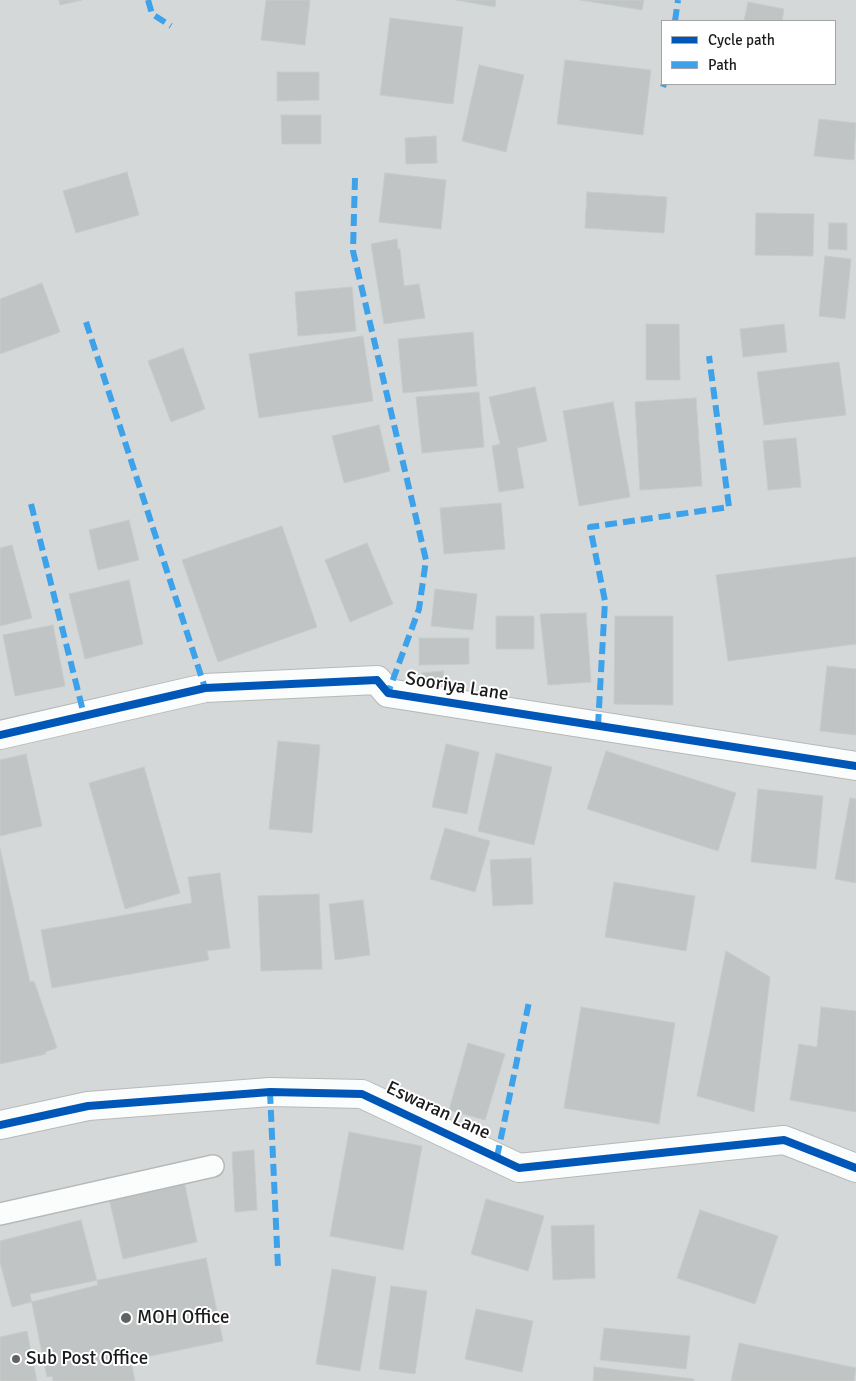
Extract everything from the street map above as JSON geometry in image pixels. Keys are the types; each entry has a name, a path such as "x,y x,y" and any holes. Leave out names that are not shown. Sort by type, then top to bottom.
{"street":[{"name":"Sooriya Lane","path":"0,735 205,688 377,680 388,693 856,766"},
{"name":"Eswaran Lane","path":"0,1125 88,1106 270,1092 362,1094 519,1168 784,1140 856,1168"}],"lane":[{"path":"0,1214 213,1166"}],"shaded area":[{"path":"0,0 856,0 856,1381 0,1381"}],"building":[{"path":"59,0 82,0 60,5"},
{"path":"266,0 310,0 305,45 261,40"},
{"path":"456,0 496,0 495,7"},
{"path":"580,0 644,0 642,10"},
{"path":"748,2 784,9 782,20 744,20"},
{"path":"390,18 463,27 453,104 380,95"},
{"path":"565,60 651,70 643,135 557,124"},
{"path":"479,65 524,75 506,152 462,141"},
{"path":"277,72 319,72 319,100 277,101"},
{"path":"281,115 321,115 321,144 282,144"},
{"path":"819,119 856,123 854,160 814,156"},
{"path":"436,136 437,163 406,164 405,138"},
{"path":"127,172 139,215 76,233 63,191"},
{"path":"385,173 446,180 441,229 379,222"},
{"path":"587,192 667,197 664,233 585,228"},
{"path":"756,213 814,214 813,256 755,255"},
{"path":"829,223 847,223 847,250 828,249"},
{"path":"397,239 404,286 419,284 425,318 384,324 371,244"},
{"path":"825,256 851,259 845,319 819,316"},
{"path":"42,283 60,332 0,354 0,299"},
{"path":"352,287 356,331 298,336 295,292"},
{"path":"646,324 679,324 680,380 646,380"},
{"path":"784,324 787,352 743,357 740,329"},
{"path":"473,332 477,386 403,393 398,339"},
{"path":"363,336 373,401 259,418 249,354"},
{"path":"183,348 205,409 171,422 148,361"},
{"path":"839,362 846,415 764,425 757,372"},
{"path":"535,387 547,441 517,448 524,488 499,492 492,446 500,444 489,397"},
{"path":"479,392 484,447 422,453 416,397"},
{"path":"696,398 702,486 640,490 635,402"},
{"path":"613,402 630,497 579,506 563,411"},
{"path":"379,425 390,471 344,483 332,436"},
{"path":"796,438 801,487 768,490 763,441"},
{"path":"501,503 505,549 444,554 440,508"},
{"path":"129,520 139,560 98,570 89,530"},
{"path":"282,526 317,627 218,662 182,560"},
{"path":"367,543 393,604 350,622 325,560"},
{"path":"12,545 32,618 0,626 0,548"},
{"path":"856,557 856,644 728,661 716,575"},
{"path":"129,580 143,644 85,659 69,594"},
{"path":"435,589 477,594 473,630 431,626"},
{"path":"586,613 591,682 548,685 540,614"},
{"path":"496,616 534,616 534,649 496,649"},
{"path":"615,616 673,616 673,705 614,704"},
{"path":"53,625 65,686 15,696 3,635"},
{"path":"419,638 469,638 469,664 419,665"},
{"path":"827,666 856,669 856,735 820,731"},
{"path":"443,671 444,683 424,685 422,673"},
{"path":"278,741 320,745 312,833 269,829"},
{"path":"446,744 479,752 467,814 432,807"},
{"path":"606,751 736,793 718,851 587,809"},
{"path":"496,753 552,767 534,845 478,831"},
{"path":"26,754 42,826 0,836 0,760"},
{"path":"144,767 180,893 125,909 89,783"},
{"path":"758,789 823,796 816,869 751,862"},
{"path":"850,798 856,799 856,883 835,879"},
{"path":"445,828 490,841 475,892 430,879"},
{"path":"0,848 30,982 34,981 57,1048 45,1052 46,1054 0,1064"},
{"path":"531,858 533,904 493,906 490,860"},
{"path":"220,873 230,948 207,951 209,960 52,988 41,930 192,903 188,877"},
{"path":"614,882 695,896 686,951 605,937"},
{"path":"319,894 322,969 261,971 258,896"},
{"path":"363,900 370,955 335,960 329,904"},
{"path":"726,951 770,977 754,1112 697,1096"},
{"path":"581,1007 675,1023 659,1124 564,1108"},
{"path":"821,1007 856,1011 856,1112 790,1100 799,1044 817,1047"},
{"path":"468,1043 505,1054 485,1120 449,1110"},
{"path":"349,1132 422,1146 403,1250 330,1236"},
{"path":"254,1150 257,1210 235,1212 232,1152"},
{"path":"184,1181 197,1242 123,1259 109,1198"},
{"path":"486,1199 544,1216 528,1271 471,1254"},
{"path":"700,1210 778,1236 755,1304 677,1278"},
{"path":"81,1220 98,1285 12,1307 0,1262 0,1241"},
{"path":"594,1225 595,1278 553,1280 551,1226"},
{"name":"MOH Office","path":"206,1258 223,1341 131,1360 135,1381 53,1381 52,1376 47,1377 30,1294"},
{"path":"332,1269 376,1277 360,1371 316,1364"},
{"path":"391,1286 427,1291 415,1374 379,1369"},
{"path":"476,1309 533,1321 522,1372 465,1359"},
{"path":"604,1328 690,1336 686,1369 600,1360"},
{"name":"Sub Post Office","path":"27,1331 37,1381 0,1381 0,1337"},
{"path":"739,1343 856,1368 854,1381 731,1381"},
{"path":"594,1367 694,1379 694,1381 593,1381"}],"marked path":[{"path":"148,0 152,14 171,26"},
{"path":"675,20 678,0"},
{"path":"355,178 353,251 426,560 419,609 388,693"},
{"path":"86,322 205,688"},
{"path":"598,726 605,601 590,527 729,507 709,356"},
{"path":"31,504 84,715"},
{"path":"497,1157 529,1002"},
{"path":"270,1092 278,1268"}],"cycle path":[{"path":"0,735 205,688 377,680 388,693 856,766"},
{"path":"0,1125 88,1106 270,1092 362,1094 519,1168 784,1140 856,1168"}],"place":[{"name":"MOH Office","path":"126,1318"},
{"name":"Sub Post Office","path":"16,1359"}]}
